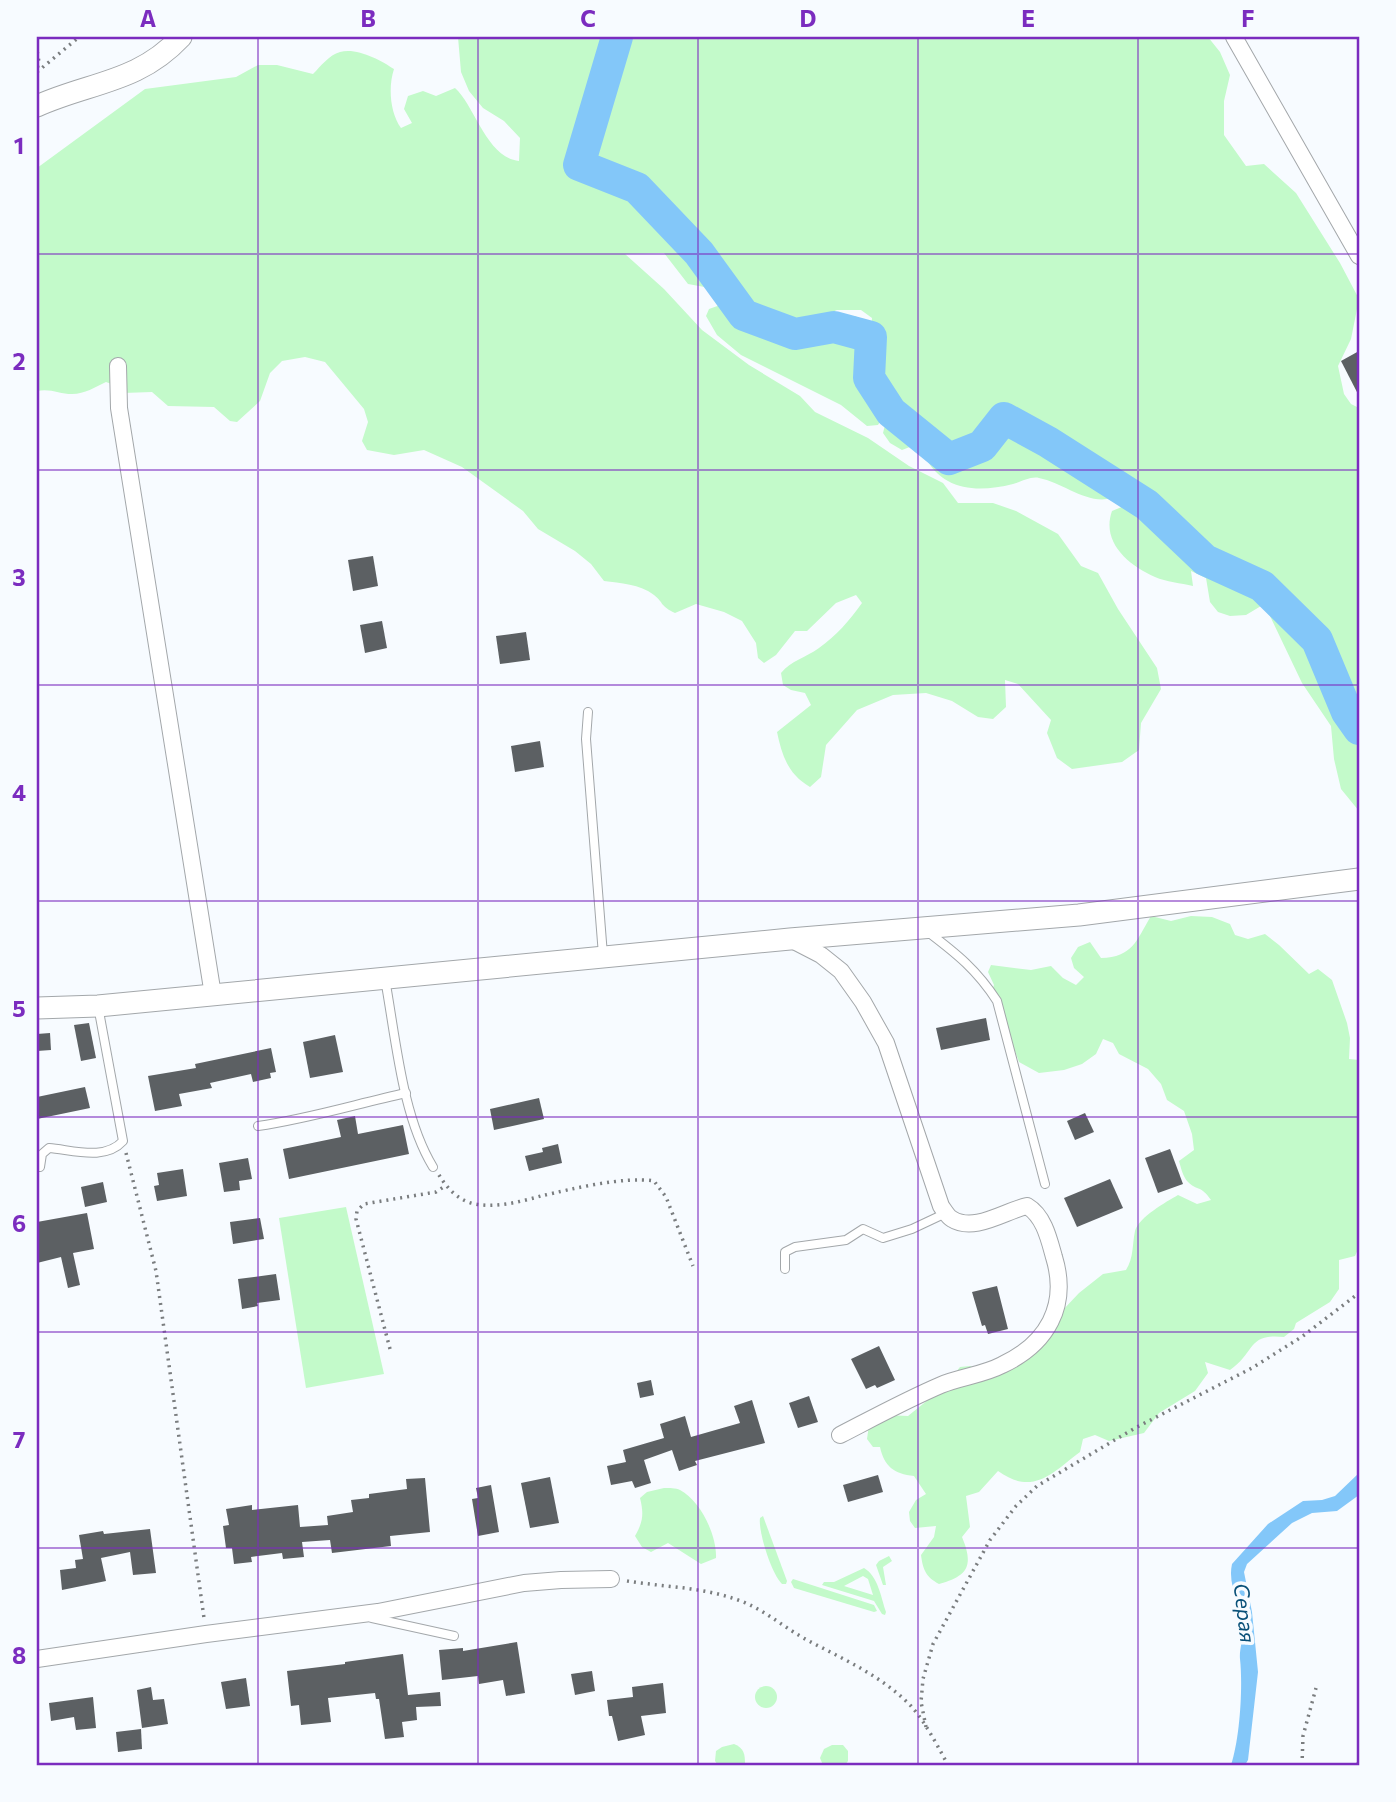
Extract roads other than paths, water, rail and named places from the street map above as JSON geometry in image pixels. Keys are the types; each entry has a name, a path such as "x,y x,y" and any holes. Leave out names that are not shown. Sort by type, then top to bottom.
{"street":[{"path":"37,106 65,93 132,74 167,52 181,37"},
{"path":"1234,37 1359,256"},
{"path":"118,366 118,408 213,995"},
{"path":"37,1008 98,1006 790,939 1079,915 1359,879"},
{"path":"790,939 821,955 841,971 863,1002 886,1043 941,1206 946,1213 951,1219 965,1223 982,1222 1027,1206 1034,1210 1046,1231 1059,1271 1058,1307 1046,1329 1023,1351 1001,1366 942,1384 840,1435"},
{"path":"37,1659 355,1614 524,1583 611,1579"}],"lane":[{"path":"588,712 586,740 603,958"},
{"path":"924,929 967,962 982,978 996,1001 1045,1184"},
{"path":"385,979 406,1093 424,1152 433,1167"},
{"path":"40,1167 41,1151 49,1148 100,1154 116,1149 123,1141 98,1006"},
{"path":"258,1126 301,1120 339,1108 406,1093"},
{"path":"785,1269 785,1252 795,1247 846,1240 863,1229 883,1238 912,1229 946,1213"},
{"path":"355,1614 454,1636"}],"water":[{"name":"Серая","path":"1359,1473 1359,1495 1337,1511 1312,1513 1292,1523 1247,1564 1244,1572 1252,1612 1258,1672 1248,1760 1245,1765 1231,1765 1240,1712 1240,1655 1243,1631 1231,1580 1232,1564 1268,1524 1303,1501 1335,1496"}],"waterway":[{"path":"617,37 579,165 637,188 699,253 744,315 795,334 834,327 871,337 869,378 891,412 949,459 982,446 1004,418 1048,442 1147,505 1205,560 1262,586 1317,640 1347,712 1359,729"}]}
